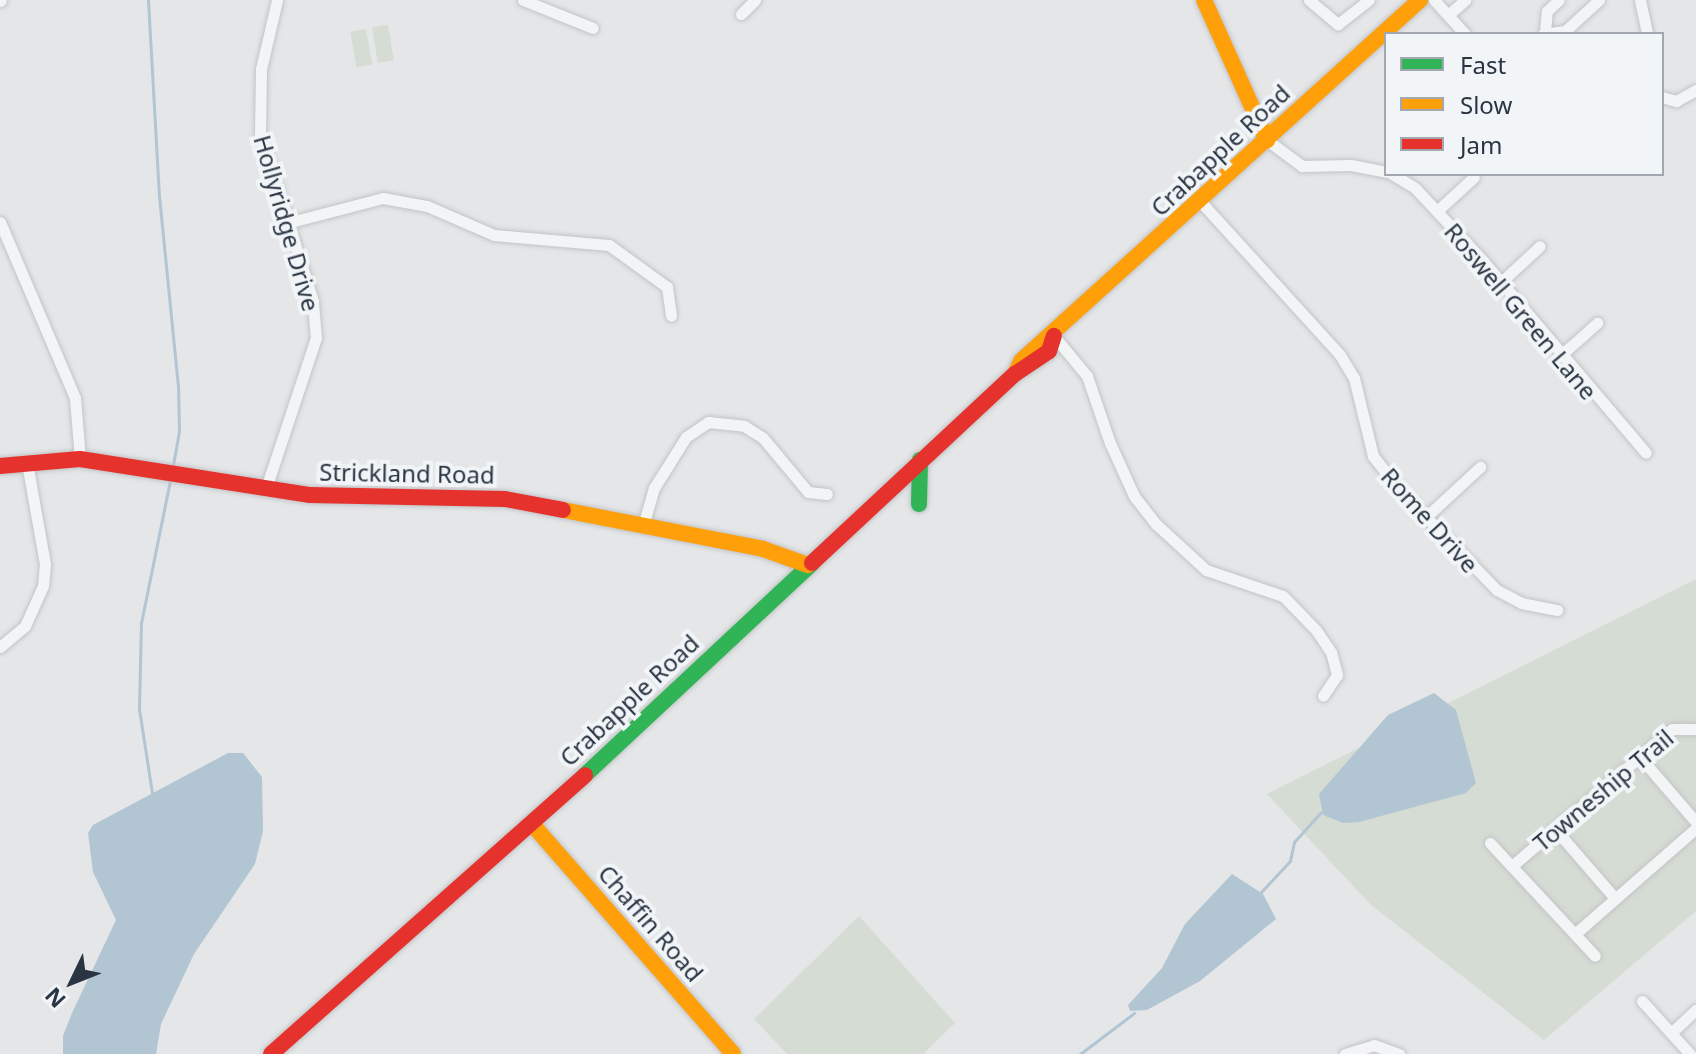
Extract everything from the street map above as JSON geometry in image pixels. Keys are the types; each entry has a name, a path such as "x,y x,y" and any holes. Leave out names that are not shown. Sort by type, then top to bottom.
{"street":[{"name":"Hollyridge Drive","path":"266,488 316,338 313,301 264,155 258,111 261,69 277,0"},
{"path":"523,0 593,28"},
{"path":"741,14 755,0"},
{"path":"1204,0 1267,140 1302,166 1351,165 1384,172"},
{"path":"1309,0 1338,24 1369,0"},
{"name":"Crabapple Road","path":"1385,32 1420,0"},
{"path":"1434,0 1463,32"},
{"path":"1448,15 1465,0"},
{"path":"1544,32 1547,11 1559,0"},
{"path":"1554,32 1565,31 1599,0"},
{"path":"1640,0 1647,32"},
{"name":"Crabapple Road","path":"271,1054 552,806 1015,374 1049,351 1054,336 1384,33"},
{"path":"1664,98 1676,101 1696,90"},
{"name":"Roswell Green Lane","path":"1395,176 1415,188 1437,211 1646,453"},
{"path":"1437,211 1474,177"},
{"path":"287,223 383,198 427,206 494,235 609,245 667,287 671,316"},
{"name":"Rome Drive","path":"1200,201 1340,355 1354,378 1373,456 1426,517 1497,590 1521,603 1557,610"},
{"path":"0,222 75,398 80,459"},
{"path":"1500,283 1540,246"},
{"path":"1560,356 1597,323"},
{"path":"1054,336 1087,376 1122,470 1156,524 1206,570 1283,596 1316,630 1331,652 1337,675 1323,696"},
{"path":"643,526 654,488 686,437 708,422 744,426 763,438 808,492 827,494"},
{"name":"Strickland Road","path":"0,466 80,459 341,498 505,499 763,549 808,565"},
{"path":"919,504 920,460"},
{"path":"0,647 25,626 43,586 45,564 27,463"},
{"path":"1426,517 1480,467"},
{"path":"763,549 778,563 777,594"},
{"name":"Towneship Trail","path":"1513,865 1672,729 1696,729"},
{"path":"1576,933 1696,825 1640,757"},
{"path":"550,845 552,806"},
{"name":"Chaffin Road","path":"532,824 733,1054"},
{"path":"1555,829 1614,897"},
{"path":"1490,843 1595,956"},
{"path":"1642,1001 1690,1054"},
{"path":"1671,1033 1696,1010"},
{"path":"1345,1054 1374,1045 1399,1054"}],"shaded area":[{"path":"388,25 394,61 378,63 372,28"},
{"path":"366,29 372,64 356,67 350,32"},
{"path":"1696,579 1696,911 1544,1040 1371,905 1267,794"},
{"path":"859,916 955,1023 923,1054 787,1054 754,1019"}],"water":[{"path":"1434,693 1456,710 1476,783 1466,793 1359,822 1343,823 1323,815 1319,794 1388,715"},
{"path":"228,753 243,753 262,777 263,831 255,864 194,954 161,1024 156,1054 63,1054 63,1036 72,1013 116,920 93,872 88,833 93,825"},
{"path":"1232,874 1263,894 1276,919 1200,981 1147,1010 1130,1011 1128,1005 1162,968 1185,924"}],"waterway":[{"path":"148,0 159,196 178,386 179,431 172,469"},
{"path":"152,793 139,709 141,623 170,481"},
{"path":"1261,892 1290,861 1294,842 1321,812"},
{"path":"1080,1054 1134,1013"}],"traffic: fast":[{"path":"919,504 920,460"},
{"path":"585,775 812,563"}],"traffic: slow":[{"path":"1204,0 1267,140"},
{"path":"1385,32 1420,0"},
{"path":"1015,374 1021,361 1384,33"},
{"path":"563,510 763,549 808,565"},
{"path":"532,824 733,1054"}],"traffic: jam":[{"path":"812,563 1015,374 1049,351 1054,336"},
{"path":"0,466 80,459 310,495 505,499 563,510"},
{"path":"271,1054 585,775"}]}
